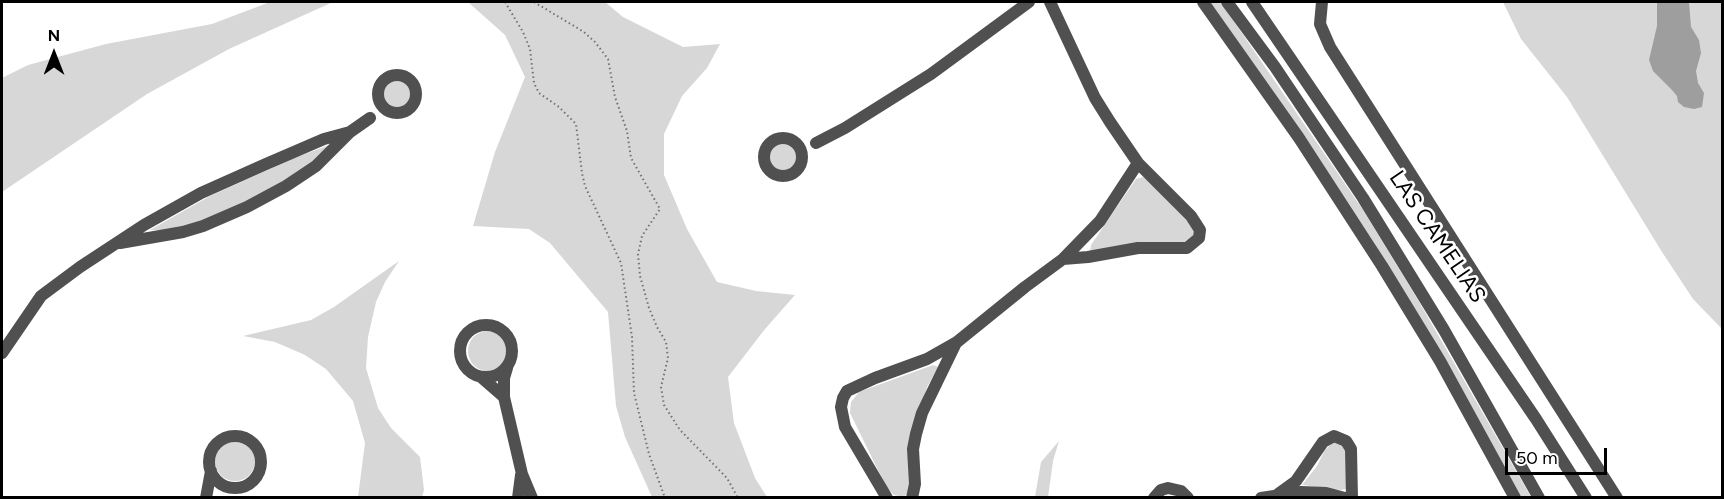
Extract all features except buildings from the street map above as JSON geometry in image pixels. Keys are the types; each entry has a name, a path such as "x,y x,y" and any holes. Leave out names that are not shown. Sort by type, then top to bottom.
{"street":[{"path":"816,143 795,171 783,176 771,172 764,161 765,148 769,143 782,137 808,144 816,143 845,128 931,74 1029,2"},
{"path":"1050,2 1095,98 1138,163 1191,216 1200,230 1199,238 1187,248 1138,248 1063,259"},
{"path":"1203,2 1299,138 1382,266 1440,361 1515,498"},
{"path":"1227,2 1275,67 1364,198 1444,330 1539,498"},
{"name":"LAS CAMELIAS","path":"1252,2 1536,419 1586,498"},
{"path":"1322,2 1320,24 1330,47 1617,498"},
{"path":"116,244 183,232 202,226 247,207 286,186 316,166 350,132 370,118 378,114 405,111 414,103 416,90 409,79 397,74 390,75 380,84 370,118"},
{"path":"378,97 382,106 392,112"},
{"path":"2,353 41,296 144,225 201,193 324,139 350,132"},
{"path":"794,141 801,149 802,160"},
{"path":"887,498 845,427 841,407 848,391 927,359 957,342 1063,259 1100,221 1138,163"},
{"path":"507,368 495,376 481,377 472,374 461,360 461,342 466,334 473,329 490,325 499,328 511,342 513,351 504,378 504,398 522,474 532,498"},
{"path":"912,498 915,484 914,449 922,413 957,342"},
{"path":"481,377 504,398"},
{"path":"230,436 248,439 259,452 260,469 256,477 241,487 222,490 207,498 211,471 209,462 215,445 230,436"},
{"path":"1278,494 1296,481 1323,442 1334,436 1346,441 1351,449 1352,498"},
{"path":"211,471 219,482 232,487"},
{"path":"518,498 522,474"},
{"path":"1154,498 1161,490 1168,488 1181,491 1188,497"},
{"path":"1261,498 1278,494 1326,493 1345,498"}],"path":[{"path":"505,2 523,32 530,49 534,83 538,93 576,124 585,186 621,263 632,337 634,393 649,454 665,498"},
{"path":"534,2 584,32 608,59 615,97 627,131 631,158 660,209 646,229 638,254 640,276 649,308 666,342 668,358 661,387 664,405 680,430 727,478 738,498"}],"shaded area":[{"path":"270,2 333,2 229,49 147,94 2,192 2,78 28,65 106,44 212,24"},
{"path":"468,2 605,2 623,17 683,47 720,44 707,68 682,96 664,134 664,175 687,229 717,282 756,291 795,295 728,377 734,423 755,478 767,497 652,497 625,437 616,406 608,312 550,243 529,229 473,226 495,152 525,77 505,35"},
{"path":"1210,2 1219,2 1224,7 1363,210 1418,300 1531,497 1521,497 1375,244 1310,144"},
{"path":"1503,2 1722,2 1722,329 1693,299 1567,97 1521,39"},
{"path":"1657,2 1689,2 1691,27 1699,40 1701,53 1696,71 1698,83 1704,93 1702,107 1694,109 1684,107 1678,102 1672,90 1653,71 1649,60 1657,26"},
{"path":"397,78 403,79 411,87 411,99 403,107 397,108 391,107 383,99 382,93 383,87 391,79"},
{"path":"783,142 789,143 797,151 797,163 789,171 783,172 777,171 769,163 768,157 769,151 777,143"},
{"path":"332,144 331,149 296,176 251,201 200,222 167,230 150,230 210,196"},
{"path":"1143,177 1192,225 1195,232 1194,238 1180,244 1160,242 1090,252 1091,245 1136,179"},
{"path":"399,261 385,282 376,302 368,337 366,368 378,408 391,428 420,457 424,490 422,497 358,497 365,443 353,401 326,369 305,355 275,342 243,336 311,320 334,307"},
{"path":"488,331 502,337 508,351 502,365 488,371 474,365 468,351 474,337"},
{"path":"933,365 938,367 927,387 919,412 909,493 903,497 894,495 887,488 850,413 851,402 859,392"},
{"path":"235,441 249,447 255,461 249,475 235,481 221,475 215,461 221,447"},
{"path":"1059,441 1053,461 1048,497 1035,497 1041,462"},
{"path":"1332,443 1341,443 1348,449 1347,489 1302,485 1317,466 1325,450"}]}
